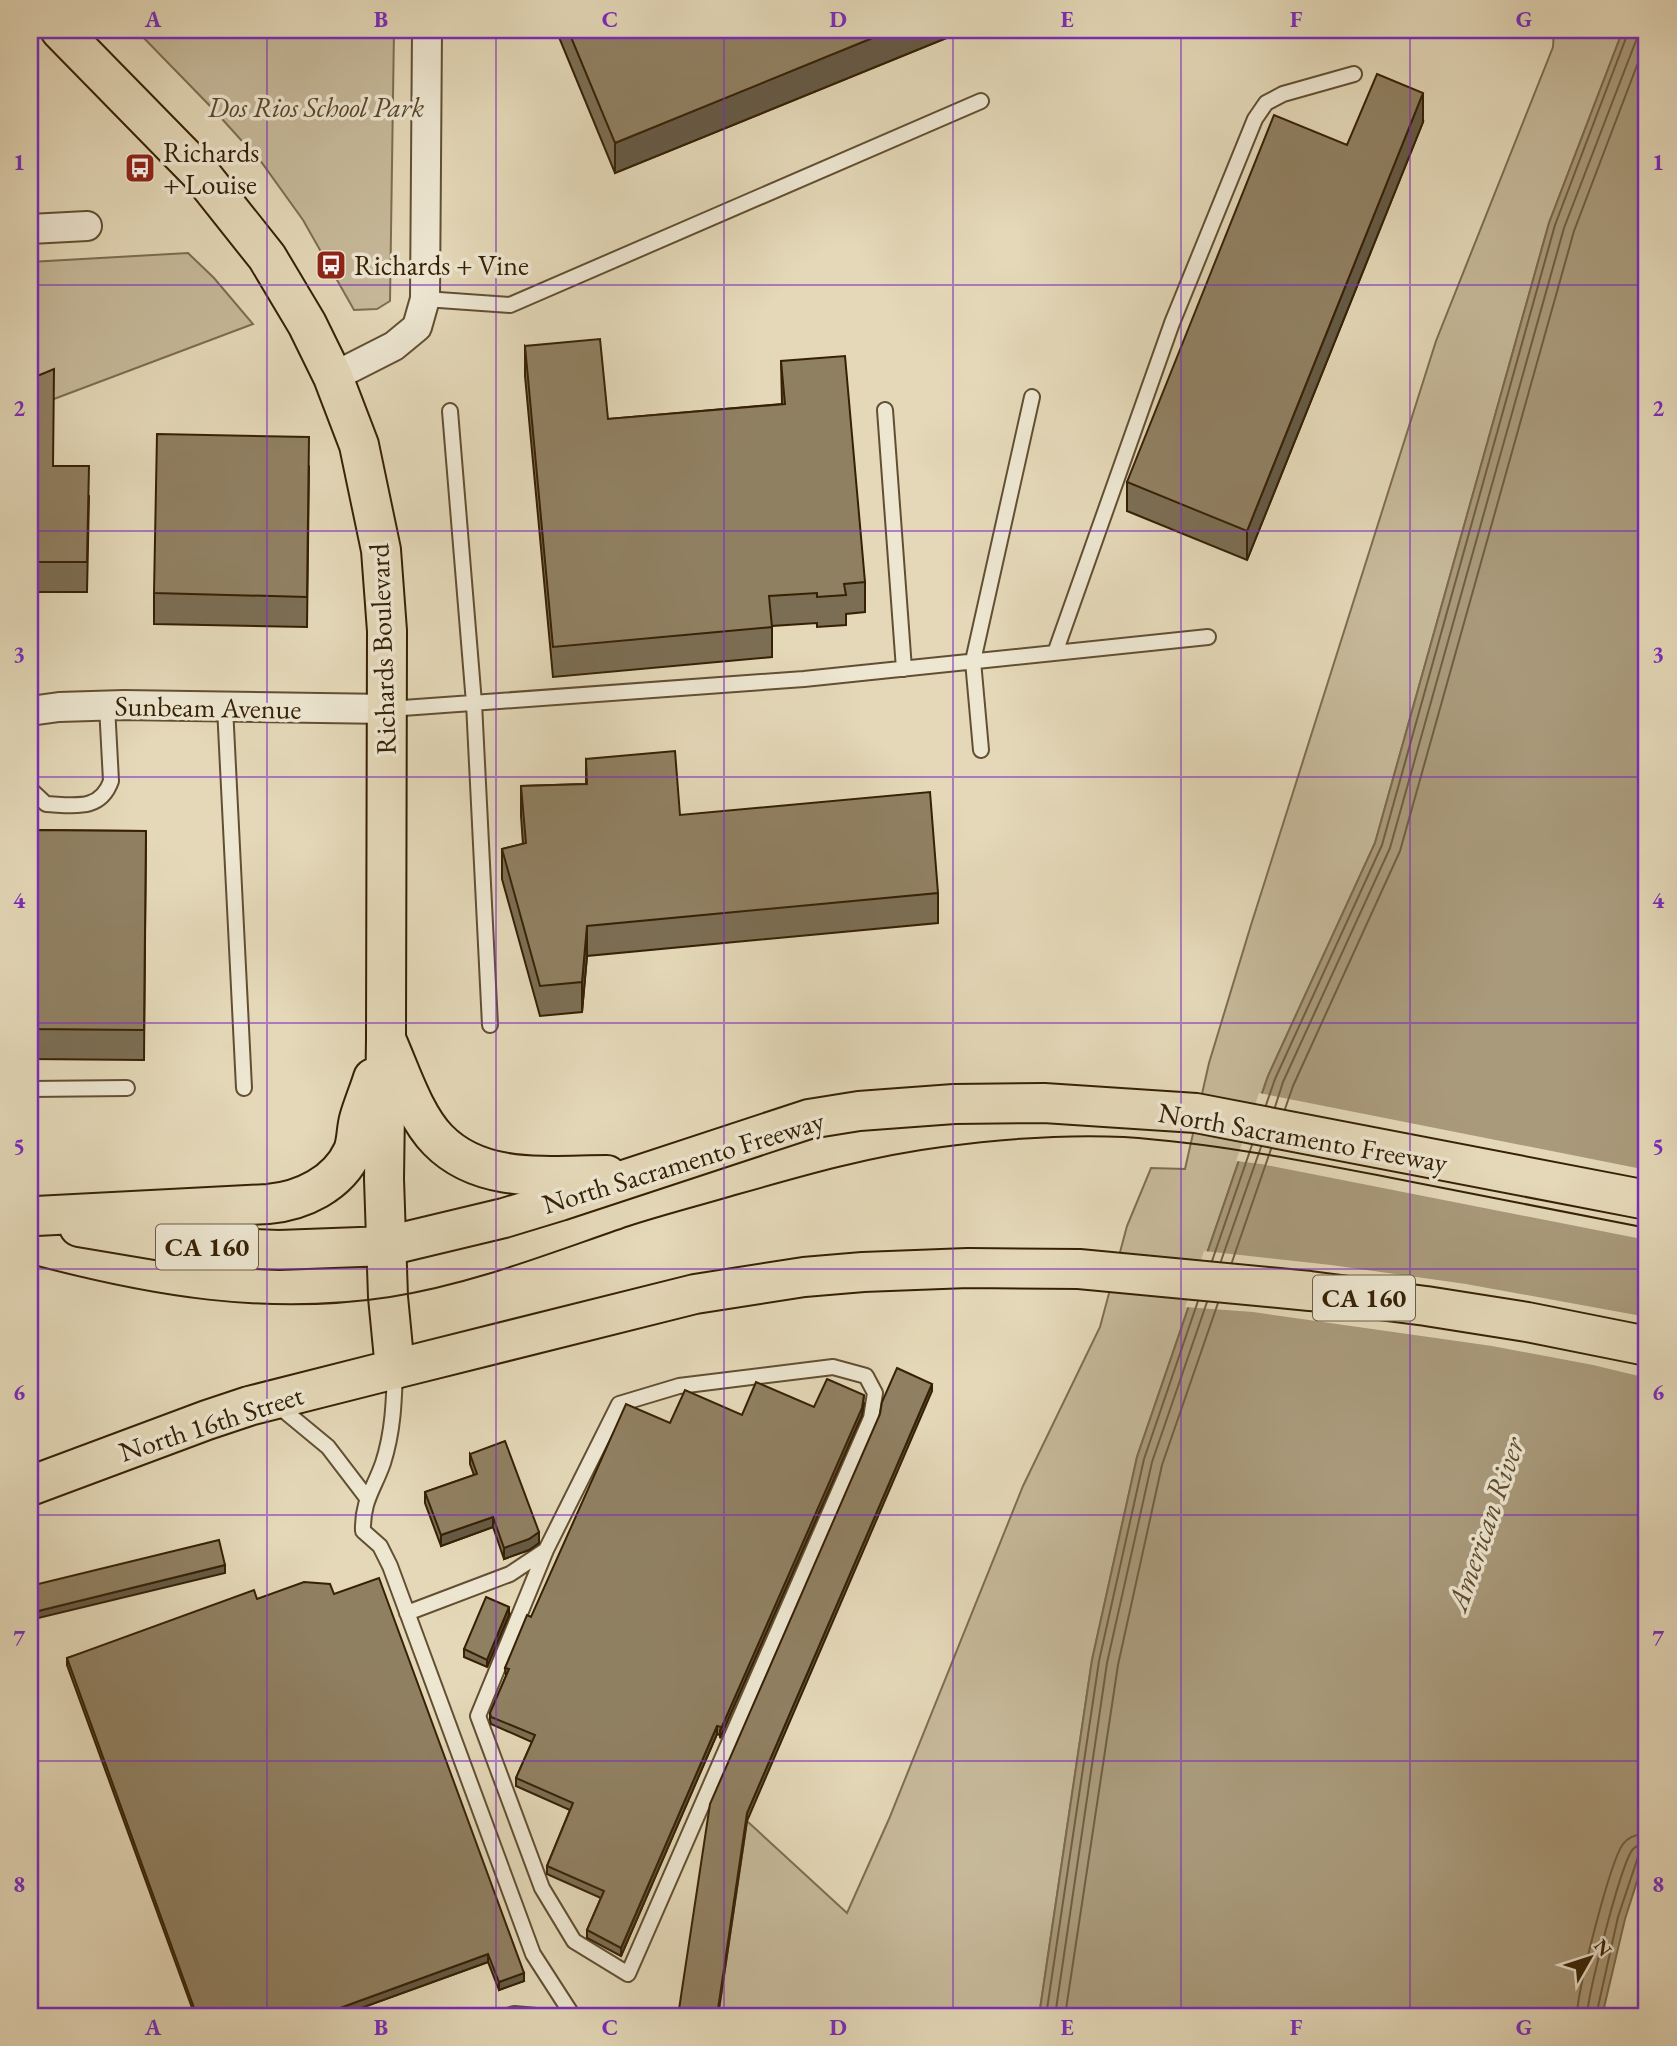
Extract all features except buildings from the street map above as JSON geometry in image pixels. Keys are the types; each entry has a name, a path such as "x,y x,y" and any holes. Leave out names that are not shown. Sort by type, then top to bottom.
{"main road":[{"name":"Richards Boulevard","path":"60,30 219,194 267,257 307,324 332,376 359,445 381,550 387,631 384,1179 395,1369"},
{"path":"386,1039 424,1120 438,1139 477,1166 511,1174 637,1175"},
{"path":"33,1216 289,1202 314,1192 335,1175 352,1152 358,1122 386,1039"},
{"name":"North Sacramento Freeway","path":"387,1246 434,1236 560,1201 809,1119 859,1111 997,1102 1196,1113 1647,1200"},
{"name":"CA 160","path":"33,1216 143,1240 198,1247 279,1250 387,1246"},
{"name":"CA 160","path":"395,1369 648,1305 743,1285 877,1271 968,1268 1079,1269 1297,1289 1527,1322 1647,1346"},
{"name":"North 16th Street","path":"30,1486 163,1435 273,1401 395,1369"}],"street":[{"path":"332,376 394,346 417,327 425,299 427,30"},
{"path":"30,229 87,226"},
{"name":"Sunbeam Avenue","path":"30,711 59,707 107,706 387,709"}],"lane":[{"path":"1055,653 1172,323 1255,119 1266,103 1283,94 1354,74"},
{"path":"425,299 510,305 981,101"},
{"path":"981,750 973,661 1032,397"},
{"path":"885,410 904,669"},
{"path":"450,411 474,704 490,1025"},
{"path":"387,709 776,681 1209,637"},
{"path":"30,789 46,804 91,805 108,791 111,781 107,706"},
{"path":"225,707 244,1088"},
{"path":"30,1089 127,1088"},
{"path":"407,1612 510,1574 546,1550 619,1404 679,1386 833,1367 866,1376 875,1393 871,1418 628,1975 574,1941 542,1888 478,1716 546,1550"},
{"path":"395,1369 394,1418 382,1465 367,1498 363,1531 380,1546 390,1566 533,1954 573,2016"},
{"path":"273,1401 328,1447 367,1498"},
{"path":"508,2016 537,2016"}],"green space":[{"name":"Dos Rios School Park","path":"136,30 394,30 390,301 377,309 354,310 303,220 262,163"},
{"path":"1554,30 1623,30 1549,223 1375,843 1268,1076 1137,1457 1092,1660 1039,2016 718,2016 747,1821 847,1913 889,1819 1023,1486 1100,1327 1127,1226 1151,1168 1185,1169 1209,1063 1436,341 1553,47"},
{"path":"188,253 214,278 253,324 30,408 30,262"}],"water":[{"name":"American River","path":"1623,30 1647,30 1647,1850 1625,1919 1602,2016 1039,2016 1092,1660 1137,1457 1268,1076 1375,843 1549,223"}],"pier":[{"path":"1259,1093 1647,1170 1647,1240 1236,1161"},
{"path":"1204,1251 1466,1284 1647,1317 1647,1378 1492,1346 1253,1312 1185,1307"}],"tram line":[{"path":"30,1264 119,1285 208,1300 298,1304 390,1297 481,1276 655,1218 863,1161 965,1144 1079,1136 1190,1143 1256,1153 1647,1228"}],"place":[{"name":"Richards + Louise","path":"140,168"},
{"name":"Richards + Vine","path":"331,265"}]}
